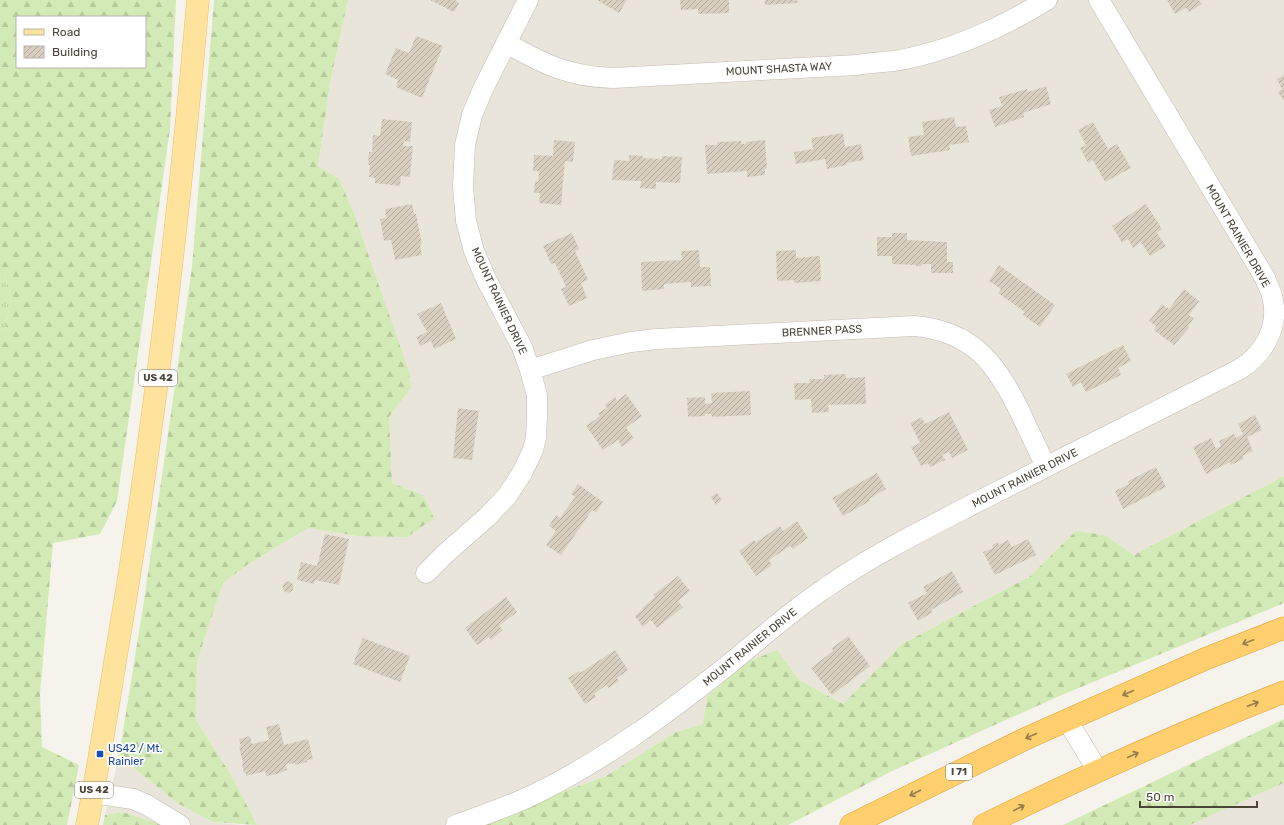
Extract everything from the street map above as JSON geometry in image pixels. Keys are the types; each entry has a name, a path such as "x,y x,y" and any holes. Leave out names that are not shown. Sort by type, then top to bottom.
{"highway":[{"name":"I 71","path":"851,825 1027,738 1205,659 1284,628"},
{"path":"984,825 1098,771 1216,718 1284,692"}],"main road":[{"name":"US 42","path":"87,825 129,582 155,404 187,122 198,0"}],"street":[{"name":"MOUNT RAINIER DRIVE","path":"426,573 487,517 507,496 522,473 536,438 537,395 530,370 522,347 486,279 474,251 466,221 462,187 465,145 472,115 483,89 528,0"},
{"name":"MOUNT SHASTA WAY","path":"506,43 555,68 574,74 597,78 857,65 895,60 933,51 969,39 1014,19 1047,0"},
{"name":"MOUNT RAINIER DRIVE","path":"456,825 488,814 536,794 588,765 653,722 823,589 882,552 1046,466 1250,363 1262,350 1271,332 1274,316 1272,296 1265,278 1099,0"},
{"name":"BRENNER PASS","path":"530,370 593,350 631,342 657,339 914,326 926,327 962,339 982,354 992,364 1008,387 1046,466"},
{"path":"1067,720 1098,771"},
{"path":"93,793 133,799 147,805 180,825"}],"shaded area":[{"path":"348,0 1284,0 1284,476 1134,555 1105,535 1076,531 1029,577 902,644 843,704 799,680 777,651 707,697 704,724 676,732 606,776 474,825 257,825 231,775 196,720 197,661 223,583 247,565 308,528 357,536 423,495 392,483 389,417 411,388 318,166 330,83"},
{"path":"119,756 177,803 213,822 242,825 160,825 123,812 105,815"},
{"path":"1284,783 1284,825 1190,825"}],"green space":[{"path":"0,0 176,0 170,129 117,501 100,534 53,543 40,694 42,747 79,765 67,825 0,825 0,331 6,327 11,297 2,263 0,262"},
{"path":"214,0 348,0 330,83 318,166 339,179 353,211 409,372 411,388 389,417 392,483 423,495 434,518 407,537 357,536 308,528 247,565 223,583 197,661 196,720 231,775 257,825 213,822 177,803 119,756 144,601 192,267"},
{"path":"0,262 2,263 11,297 6,327 0,331"},
{"path":"1284,476 1284,603 1064,694 892,771 788,825 474,825 606,776 676,732 703,724 707,697 745,663 777,650 799,680 843,704 902,644 1029,577 1076,531 1105,535 1134,555"},
{"path":"1284,719 1284,783 1190,825 1063,825"},
{"path":"123,812 160,825 103,825 105,815"}],"building":[{"path":"430,0 455,0 459,3 454,12"},
{"path":"597,0 627,0 619,13"},
{"path":"680,0 729,0 729,13 698,14 698,9 681,10"},
{"path":"765,0 797,0 798,3 765,5"},
{"path":"1167,0 1199,0 1202,4 1189,12 1186,8 1175,14"},
{"path":"416,36 443,46 422,98 396,87 398,80 385,74 396,48 409,53"},
{"path":"1284,75 1284,101 1278,92 1282,89 1277,79"},
{"path":"1046,86 1051,104 1023,113 1024,117 995,127 989,110 1002,106 999,97 1027,89 1028,92"},
{"path":"954,117 956,127 966,126 969,142 949,145 950,150 911,156 908,137 924,135 922,122"},
{"path":"382,119 412,122 410,142 404,141 403,146 413,146 410,177 401,176 400,186 375,183 375,178 369,177 369,152 372,152 373,135 380,136"},
{"path":"1093,122 1108,149 1117,144 1131,168 1105,182 1093,160 1088,163 1080,148 1086,145 1078,130"},
{"path":"843,133 845,147 861,144 864,160 846,163 847,165 827,169 825,159 796,164 794,152 813,149 811,138"},
{"path":"554,140 575,142 573,162 565,161 561,205 539,203 540,193 534,193 535,181 538,182 539,171 533,171 534,155 553,156"},
{"path":"765,140 767,169 765,169 765,175 747,177 747,171 707,174 705,145 717,145 717,142 741,141 742,144 746,144 746,142"},
{"path":"629,155 643,156 643,158 662,159 662,156 682,157 680,183 656,182 656,189 640,188 641,181 612,180 614,160 629,161"},
{"path":"412,204 414,214 416,214 422,244 420,245 422,255 395,260 391,240 384,241 380,219 386,218 385,209"},
{"path":"1146,204 1162,229 1157,233 1166,246 1150,256 1141,242 1133,248 1128,239 1122,243 1112,226"},
{"path":"572,233 579,249 575,251 588,280 581,283 587,298 569,306 561,289 566,287 555,263 551,264 543,246"},
{"path":"892,233 907,233 907,240 947,242 947,262 953,262 953,273 931,273 931,264 916,266 892,264 892,256 877,256 877,237 892,237"},
{"path":"699,250 700,267 710,267 711,286 691,287 691,282 664,284 664,289 642,291 641,262 682,260 681,251"},
{"path":"796,250 796,258 820,256 821,281 794,283 794,280 777,281 776,251"},
{"path":"999,265 1055,305 1040,327 1023,315 1025,312 998,293 1001,289 989,281"},
{"path":"1184,289 1199,301 1189,315 1194,318 1188,326 1189,328 1174,345 1154,330 1156,326 1149,321 1162,304 1169,309"},
{"path":"441,303 456,339 434,349 431,341 420,346 416,337 427,332 417,314"},
{"path":"1123,345 1131,361 1118,368 1121,375 1086,392 1081,382 1073,387 1066,374"},
{"path":"846,374 846,378 865,377 866,404 828,405 829,412 812,413 811,399 795,400 794,383 810,383 809,379 824,379 824,375"},
{"path":"750,391 751,415 712,417 711,414 705,414 705,416 688,417 687,398 705,397 705,404 712,403 711,393"},
{"path":"626,394 642,416 626,428 634,438 622,447 618,440 603,450 586,426 600,416 598,413 607,408 605,405 615,397 617,401"},
{"path":"458,408 479,411 472,460 453,458"},
{"path":"949,412 968,450 952,458 949,452 942,455 945,460 930,467 928,463 921,466 911,447 920,443 910,423 922,417 925,424"},
{"path":"1255,415 1262,430 1247,437 1253,451 1242,456 1244,459 1231,465 1230,462 1206,474 1193,447 1211,438 1216,449 1221,446 1219,441 1234,434 1236,438 1243,434 1238,424"},
{"path":"1156,467 1166,487 1123,509 1115,491 1129,484 1128,481"},
{"path":"877,473 886,489 869,499 870,501 843,516 832,498"},
{"path":"578,484 603,502 596,512 592,510 561,555 546,545 556,531 549,526 556,515 560,518 575,497 571,494"},
{"path":"717,493 722,500 716,505 711,497"},
{"path":"797,521 808,538 793,549 790,546 769,560 772,565 756,576 739,551 754,540 756,542 780,526 783,531"},
{"path":"325,534 349,539 339,585 315,580 314,584 297,580 301,562 317,566"},
{"path":"1028,539 1036,555 995,575 983,552 993,548 992,545 998,542 999,545 1008,540 1012,547"},
{"path":"952,571 963,592 931,610 933,612 918,621 908,603 927,593 923,587"},
{"path":"678,576 690,591 678,601 683,607 657,628 651,620 643,627 635,616 655,597 653,595"},
{"path":"286,582 290,582 292,583 292,591 286,592 283,589 283,585"},
{"path":"506,597 517,612 499,626 503,630 491,640 489,637 477,645 465,628"},
{"path":"848,636 870,666 832,695 811,668 833,651 832,648"},
{"path":"363,638 410,656 400,682 353,664"},
{"path":"615,650 628,670 617,678 619,681 609,688 606,685 594,694 596,697 585,704 568,678 579,671 580,673"},
{"path":"279,724 284,745 308,739 313,759 295,765 295,763 286,764 287,770 277,774 266,776 265,771 246,776 242,764 239,739 250,736 252,744 269,740 266,727"}],"place":[{"name":"US42 / Mt. Rainier","path":"100,754"}]}
